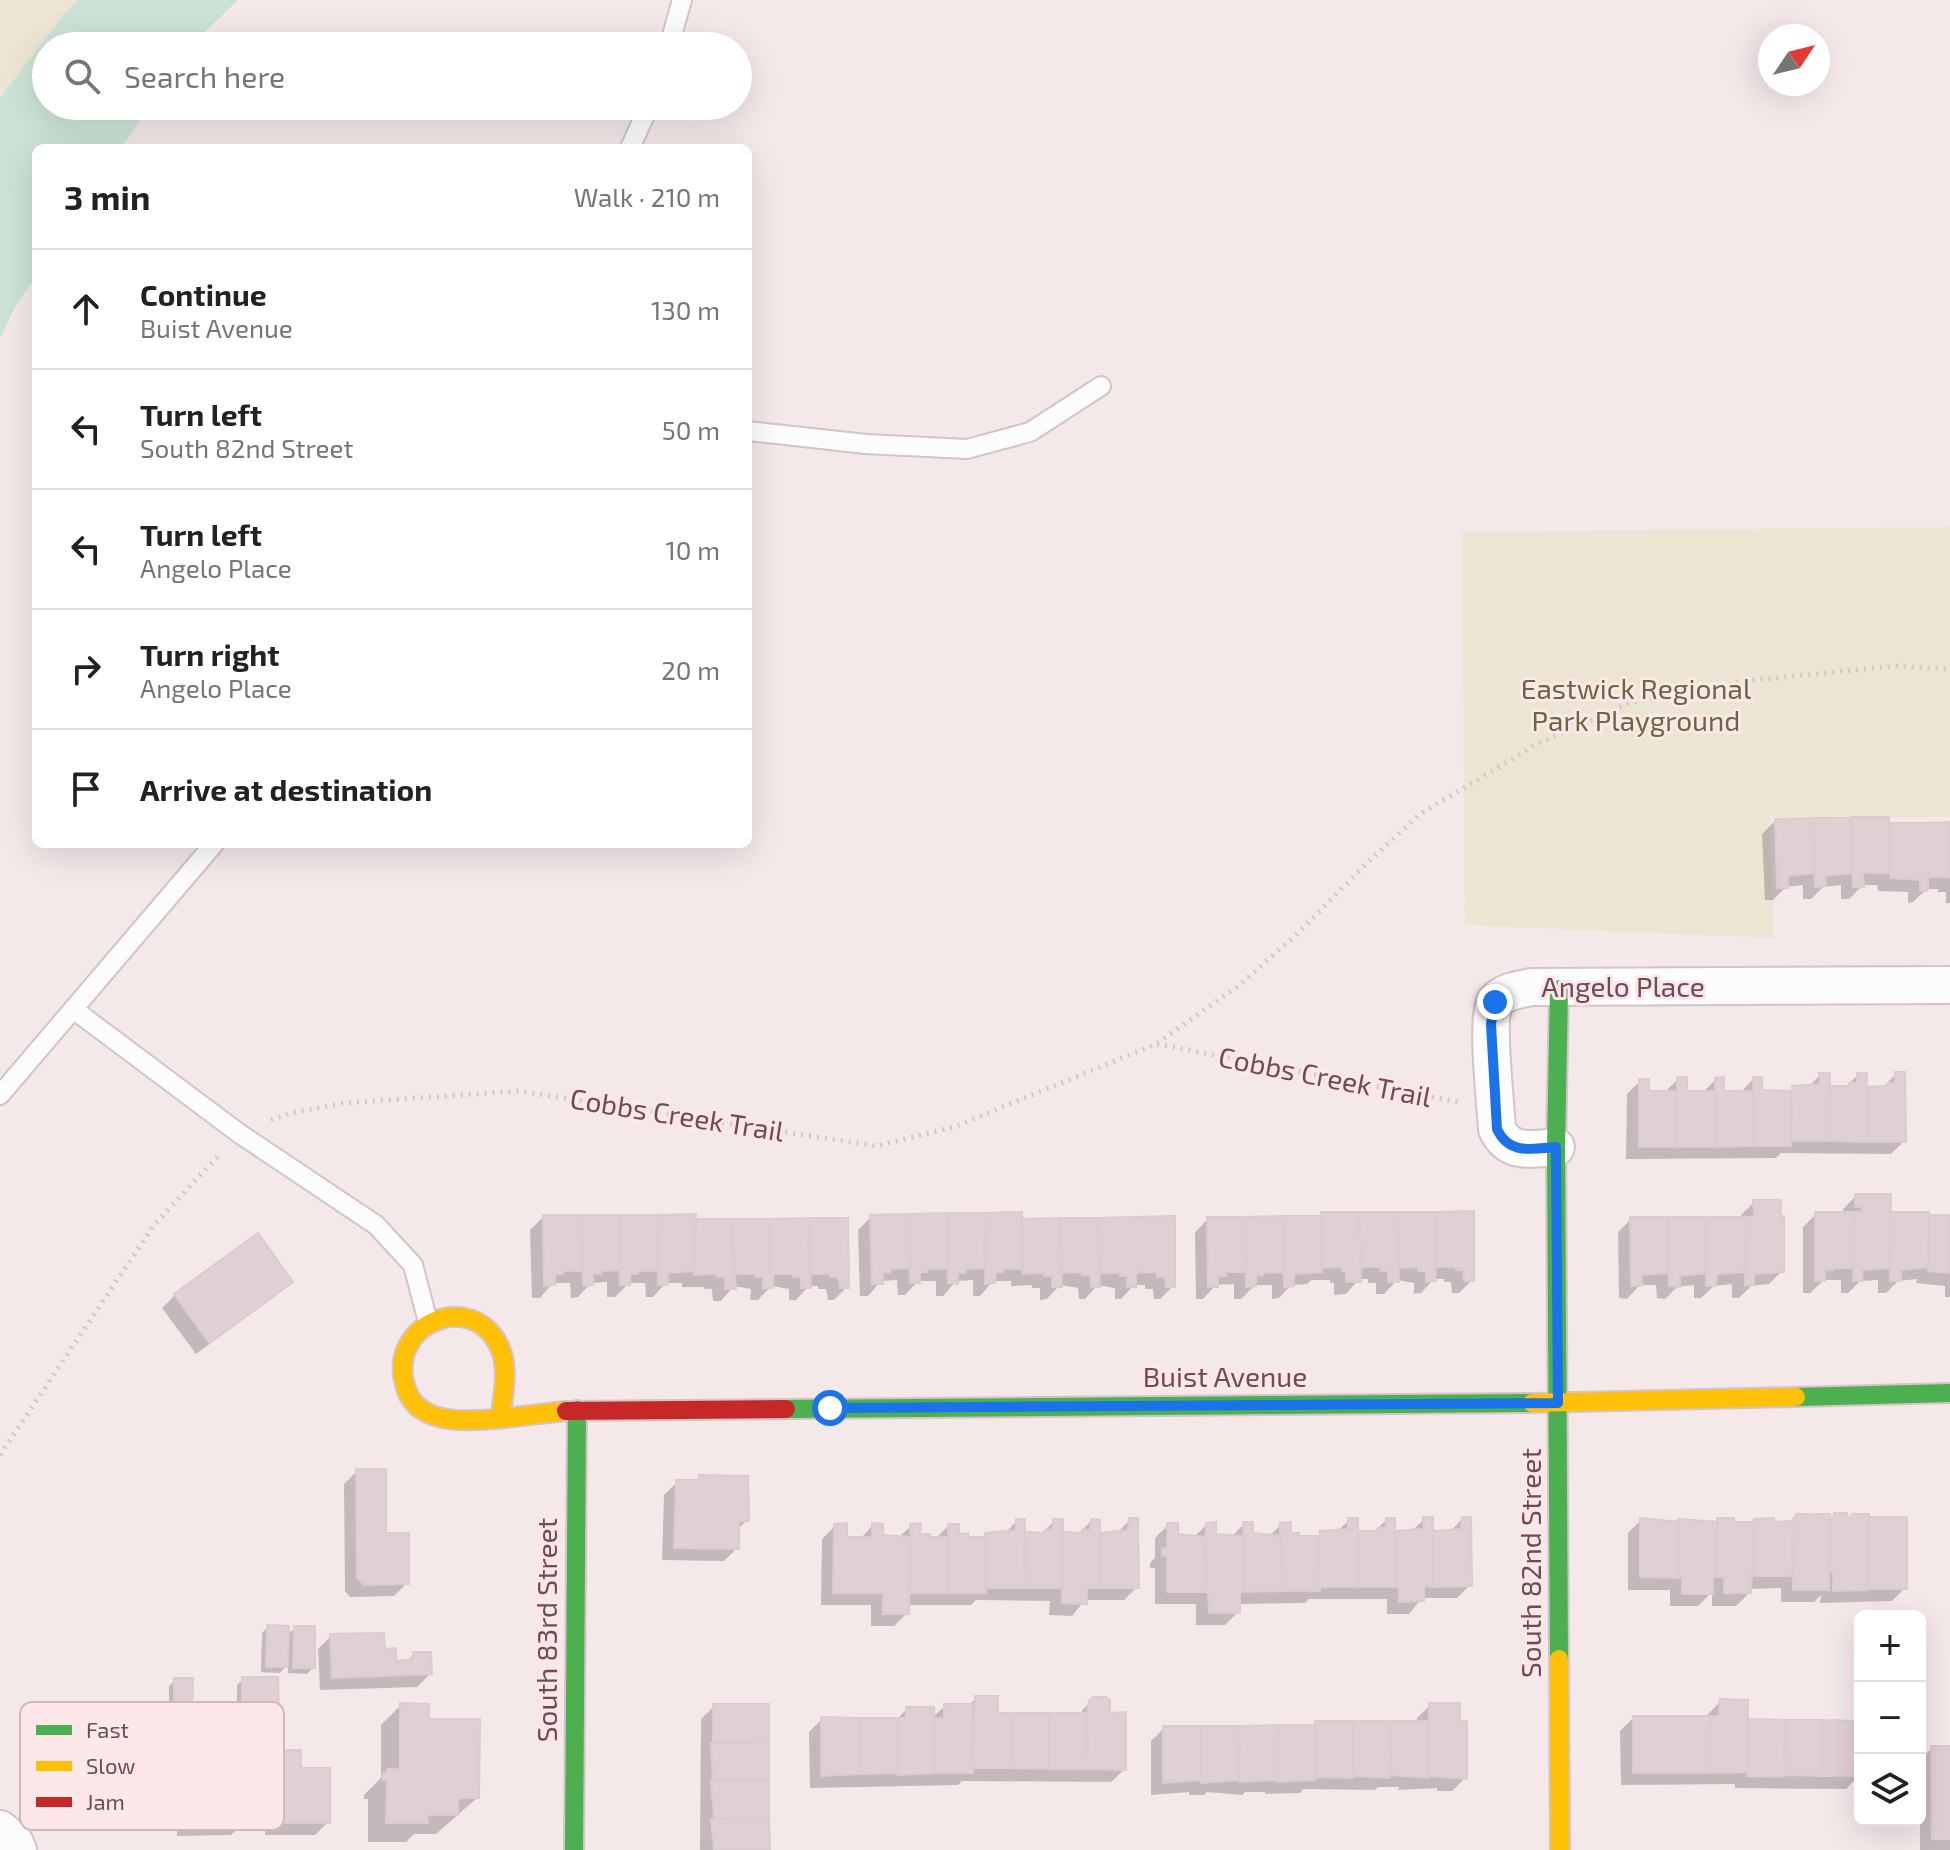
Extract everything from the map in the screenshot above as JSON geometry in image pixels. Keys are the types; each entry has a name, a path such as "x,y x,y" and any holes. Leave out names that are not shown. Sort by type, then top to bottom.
{"street":[{"name":"Angelo Place","path":"1556,1147 1513,1147 1502,1141 1497,1129 1491,1024 1495,1002 1508,992 1531,987 1950,985"},
{"name":"South 82nd Street","path":"1559,989 1556,1147 1560,1850"},
{"path":"428,1322 454,1316 472,1320 494,1337 505,1371 501,1415"},
{"name":"Buist Avenue","path":"428,1322 410,1338 401,1358 403,1384 410,1399 424,1412 442,1419 460,1420 577,1410 1558,1403 1950,1393"},
{"name":"South 83rd Street","path":"574,1850 577,1410"},
{"path":"0,1829 14,1841 18,1850"}],"lane":[{"path":"673,32 682,0"},
{"path":"632,144 643,120"},
{"path":"752,431 866,444 967,449 1030,432 1101,386"},
{"path":"0,1095 211,848"},
{"path":"73,1009 240,1134 376,1225 413,1265 428,1322"}],"path":[{"path":"1156,1044 1241,984 1420,814 1537,744 1629,703 1660,696 1746,681 1894,666 1950,669"},
{"name":"Cobbs Creek Trail","path":"0,1455 154,1225 240,1134 291,1113 344,1103 519,1091 876,1146 954,1127 1156,1044 1496,1110"}],"green space":[{"path":"0,0 144,0 76,32 32,32 32,120 36,120 0,173"},
{"name":"Eastwick Regional Park Playground","path":"1950,527 1950,817 1770,817 1774,938 1465,925 1462,532"}],"shaded area":[{"path":"79,0 238,0 205,32 51,32"},
{"path":"32,56 32,120 140,120 124,144 32,144 32,282 15,307 0,339 0,98"}],"building":[{"path":"1851,817 1889,817 1890,873 1863,873 1864,887 1853,887"},
{"path":"1851,817 1853,873 1825,876 1826,886 1815,887 1813,818"},
{"path":"1813,818 1815,873 1788,876 1788,888 1777,888 1775,819"},
{"path":"1950,822 1950,877 1928,877 1928,823"},
{"path":"1889,823 1928,823 1928,890 1920,891 1920,880 1890,878"},
{"path":"1895,1072 1905,1072 1906,1142 1867,1142 1867,1087 1895,1083"},
{"path":"1819,1073 1830,1073 1829,1141 1791,1141 1792,1086 1820,1084"},
{"path":"1857,1073 1867,1073 1867,1142 1829,1141 1830,1086 1857,1083"},
{"path":"1677,1077 1687,1077 1687,1091 1715,1091 1716,1147 1677,1147"},
{"path":"1724,1077 1724,1091 1753,1091 1754,1146 1716,1147 1715,1078"},
{"path":"1753,1077 1762,1077 1762,1090 1791,1091 1791,1146 1754,1146"},
{"path":"1639,1079 1649,1079 1649,1091 1677,1091 1677,1147 1639,1147"},
{"path":"1855,1194 1891,1194 1890,1268 1862,1270 1863,1281 1853,1281 1854,1212 1862,1212 1862,1207 1855,1207"},
{"path":"1753,1200 1781,1200 1784,1272 1754,1274 1754,1285 1745,1286 1744,1217 1754,1217"},
{"path":"1474,1211 1474,1281 1464,1281 1463,1270 1436,1267 1435,1212"},
{"path":"1022,1212 1023,1269 1003,1269 1003,1272 996,1272 995,1283 985,1284 984,1213"},
{"path":"1321,1212 1359,1212 1361,1282 1346,1282 1346,1271 1342,1271 1342,1267 1322,1268"},
{"path":"1359,1212 1397,1212 1399,1282 1388,1282 1388,1271 1380,1271 1381,1267 1361,1267"},
{"path":"1397,1212 1435,1212 1436,1281 1426,1282 1426,1271 1418,1271 1418,1267 1399,1268"},
{"path":"1815,1212 1854,1212 1853,1268 1825,1270 1825,1281 1815,1281"},
{"path":"1891,1212 1929,1212 1929,1267 1901,1270 1901,1281 1890,1281"},
{"path":"947,1213 948,1269 928,1269 927,1272 920,1272 920,1283 910,1283 909,1214"},
{"path":"947,1213 984,1213 985,1268 966,1269 965,1273 958,1273 958,1284 948,1283"},
{"path":"696,1214 693,1271 668,1273 668,1285 658,1285 656,1215"},
{"path":"909,1214 910,1268 890,1269 890,1273 883,1272 883,1284 872,1284 870,1215"},
{"path":"543,1215 581,1215 581,1271 555,1274 555,1285 544,1286"},
{"path":"581,1215 619,1215 619,1270 593,1274 593,1285 583,1286"},
{"path":"619,1215 656,1215 656,1271 630,1274 630,1285 620,1285"},
{"path":"1929,1215 1950,1215 1950,1273 1928,1271"},
{"path":"1175,1216 1175,1287 1166,1287 1165,1277 1157,1277 1157,1272 1136,1273 1136,1217"},
{"path":"1283,1216 1284,1272 1256,1275 1256,1286 1246,1287 1245,1217"},
{"path":"1283,1216 1321,1216 1322,1272 1294,1274 1294,1286 1284,1287"},
{"path":"1136,1217 1136,1287 1127,1287 1127,1276 1099,1273 1098,1218"},
{"path":"1207,1217 1245,1217 1246,1272 1226,1272 1226,1276 1218,1276 1218,1287 1208,1287"},
{"path":"1630,1217 1668,1217 1669,1273 1641,1275 1642,1286 1631,1286"},
{"path":"1668,1217 1706,1217 1706,1273 1680,1276 1680,1287 1669,1286"},
{"path":"1706,1217 1744,1217 1744,1272 1717,1274 1716,1286 1706,1286"},
{"path":"808,1218 811,1288 801,1288 801,1277 770,1274 770,1219"},
{"path":"808,1218 848,1218 849,1288 840,1288 838,1277 830,1277 830,1274 809,1274"},
{"path":"1060,1218 1062,1287 1052,1287 1052,1276 1044,1276 1044,1273 1023,1274 1022,1219"},
{"path":"1060,1218 1098,1218 1100,1287 1091,1287 1090,1275 1082,1275 1082,1272 1062,1273"},
{"path":"696,1219 732,1219 736,1289 725,1289 725,1277 717,1277 717,1274 694,1275"},
{"path":"732,1219 770,1219 773,1288 763,1288 763,1277 755,1277 755,1274 733,1274"},
{"path":"258,1233 293,1282 209,1343 174,1294"},
{"path":"356,1469 386,1469 386,1533 409,1533 409,1584 364,1585 357,1578"},
{"path":"699,1475 748,1476 749,1521 739,1521 739,1549 674,1548 676,1480 699,1480"},
{"path":"1834,1513 1847,1513 1851,1518 1852,1514 1869,1514 1868,1590 1833,1591 1830,1518 1834,1517"},
{"path":"1796,1514 1811,1514 1813,1517 1814,1514 1830,1514 1829,1590 1793,1590 1792,1521"},
{"path":"1423,1517 1433,1517 1433,1587 1424,1586 1424,1601 1399,1602 1399,1587 1395,1587 1395,1531 1424,1529"},
{"path":"1462,1517 1471,1517 1472,1586 1433,1587 1433,1531 1461,1529"},
{"path":"1868,1517 1907,1517 1907,1589 1868,1589"},
{"path":"1129,1518 1138,1518 1139,1588 1099,1588 1100,1533 1128,1530"},
{"path":"1348,1518 1358,1518 1358,1587 1320,1587 1320,1531 1348,1529"},
{"path":"1386,1518 1395,1518 1395,1587 1358,1587 1358,1531 1386,1528"},
{"path":"1640,1518 1679,1522 1679,1578 1640,1577"},
{"path":"1717,1518 1754,1522 1751,1593 1724,1593 1724,1577 1717,1577"},
{"path":"1774,1518 1774,1522 1792,1521 1793,1576 1753,1576 1754,1519"},
{"path":"1016,1519 1025,1519 1024,1588 985,1588 985,1533 1016,1530"},
{"path":"1053,1519 1063,1519 1062,1588 1024,1588 1025,1532 1044,1533 1053,1529"},
{"path":"1091,1519 1100,1520 1099,1588 1087,1588 1087,1604 1062,1603 1063,1532 1083,1533 1083,1529 1090,1530"},
{"path":"1678,1519 1717,1522 1717,1577 1713,1577 1713,1594 1682,1594"},
{"path":"1216,1522 1216,1534 1243,1536 1244,1592 1240,1592 1240,1613 1209,1613 1206,1523"},
{"path":"1243,1522 1253,1522 1253,1533 1281,1536 1280,1591 1244,1592"},
{"path":"1291,1522 1291,1533 1319,1536 1320,1591 1280,1591 1280,1523"},
{"path":"847,1523 847,1537 872,1537 872,1593 833,1593 834,1524"},
{"path":"872,1523 883,1524 883,1535 910,1537 909,1614 883,1614 883,1593 872,1593"},
{"path":"921,1523 920,1534 948,1537 949,1593 910,1593 910,1524"},
{"path":"1167,1523 1178,1523 1178,1534 1205,1537 1206,1592 1167,1592 1167,1556 1162,1556 1162,1548 1167,1548"},
{"path":"948,1524 959,1524 959,1534 985,1537 986,1593 949,1593"},
{"path":"267,1625 289,1626 288,1667 266,1667"},
{"path":"294,1626 315,1626 315,1668 293,1668"},
{"path":"384,1633 385,1649 396,1648 396,1661 413,1659 413,1652 431,1652 432,1674 332,1678 330,1634"},
{"path":"242,1677 278,1677 279,1702 242,1702"},
{"path":"174,1678 193,1678 192,1702 174,1702"},
{"path":"975,1696 998,1696 998,1713 1011,1713 1011,1768 973,1768"},
{"path":"1093,1697 1110,1700 1110,1713 1126,1712 1126,1770 1088,1769 1087,1713"},
{"path":"1720,1699 1748,1700 1747,1772 1709,1773 1710,1716 1719,1716"},
{"path":"400,1703 429,1704 429,1719 480,1719 479,1798 461,1798 458,1801 458,1815 427,1815 428,1823 386,1823 387,1780 383,1780 383,1773 387,1773 387,1769 400,1769"},
{"path":"1429,1703 1460,1703 1460,1721 1467,1721 1467,1779 1428,1776"},
{"path":"713,1704 769,1704 769,1742 713,1742"},
{"path":"944,1704 972,1704 973,1773 935,1773 935,1718 944,1718"},
{"path":"906,1707 934,1707 935,1773 898,1775 898,1718 906,1718"},
{"path":"1011,1713 1049,1713 1049,1769 1011,1768"},
{"path":"1049,1713 1087,1713 1088,1769 1049,1769"},
{"path":"1633,1716 1672,1716 1672,1773 1633,1773"},
{"path":"1672,1716 1710,1716 1709,1773 1672,1773"},
{"path":"821,1717 860,1718 859,1774 822,1776"},
{"path":"860,1718 898,1718 898,1773 859,1774"},
{"path":"1748,1719 1785,1720 1784,1777 1747,1776"},
{"path":"1785,1720 1823,1720 1822,1776 1784,1775"},
{"path":"1823,1720 1854,1721 1854,1776 1822,1776"},
{"path":"1315,1721 1353,1721 1353,1778 1315,1777"},
{"path":"1353,1721 1390,1721 1390,1778 1353,1776"},
{"path":"1390,1721 1428,1721 1429,1778 1391,1775"},
{"path":"1278,1725 1277,1780 1239,1782 1240,1726"},
{"path":"1278,1725 1315,1725 1315,1780 1277,1782"},
{"path":"1163,1726 1201,1726 1201,1780 1163,1783"},
{"path":"1201,1726 1240,1726 1239,1780 1201,1783"},
{"path":"769,1742 769,1780 713,1781 711,1743"},
{"path":"1931,1746 1950,1746 1950,1839 1932,1839"},
{"path":"284,1750 301,1750 301,1768 330,1768 330,1823 284,1823"},
{"path":"711,1780 769,1780 769,1818 714,1818"},
{"path":"769,1818 770,1850 714,1850 711,1819"}],"traffic: fast":[{"path":"1559,989 1556,1147 1559,1659"},
{"path":"1796,1397 1950,1393"},
{"path":"786,1409 1532,1403"},
{"path":"574,1850 577,1410"}],"traffic: slow":[{"path":"501,1415 505,1381 503,1356 488,1330 472,1320 454,1317 436,1321 420,1330 409,1345 403,1363 407,1391 417,1406 426,1412 438,1417 467,1420 566,1411"},
{"path":"1532,1403 1796,1397"},
{"path":"1559,1659 1560,1850"}],"traffic: jam":[{"path":"566,1411 786,1409"}],"route":[{"path":"830,1408 1558,1403 1556,1147 1526,1149 1502,1141 1497,1129 1491,1024 1495,1002"}]}
